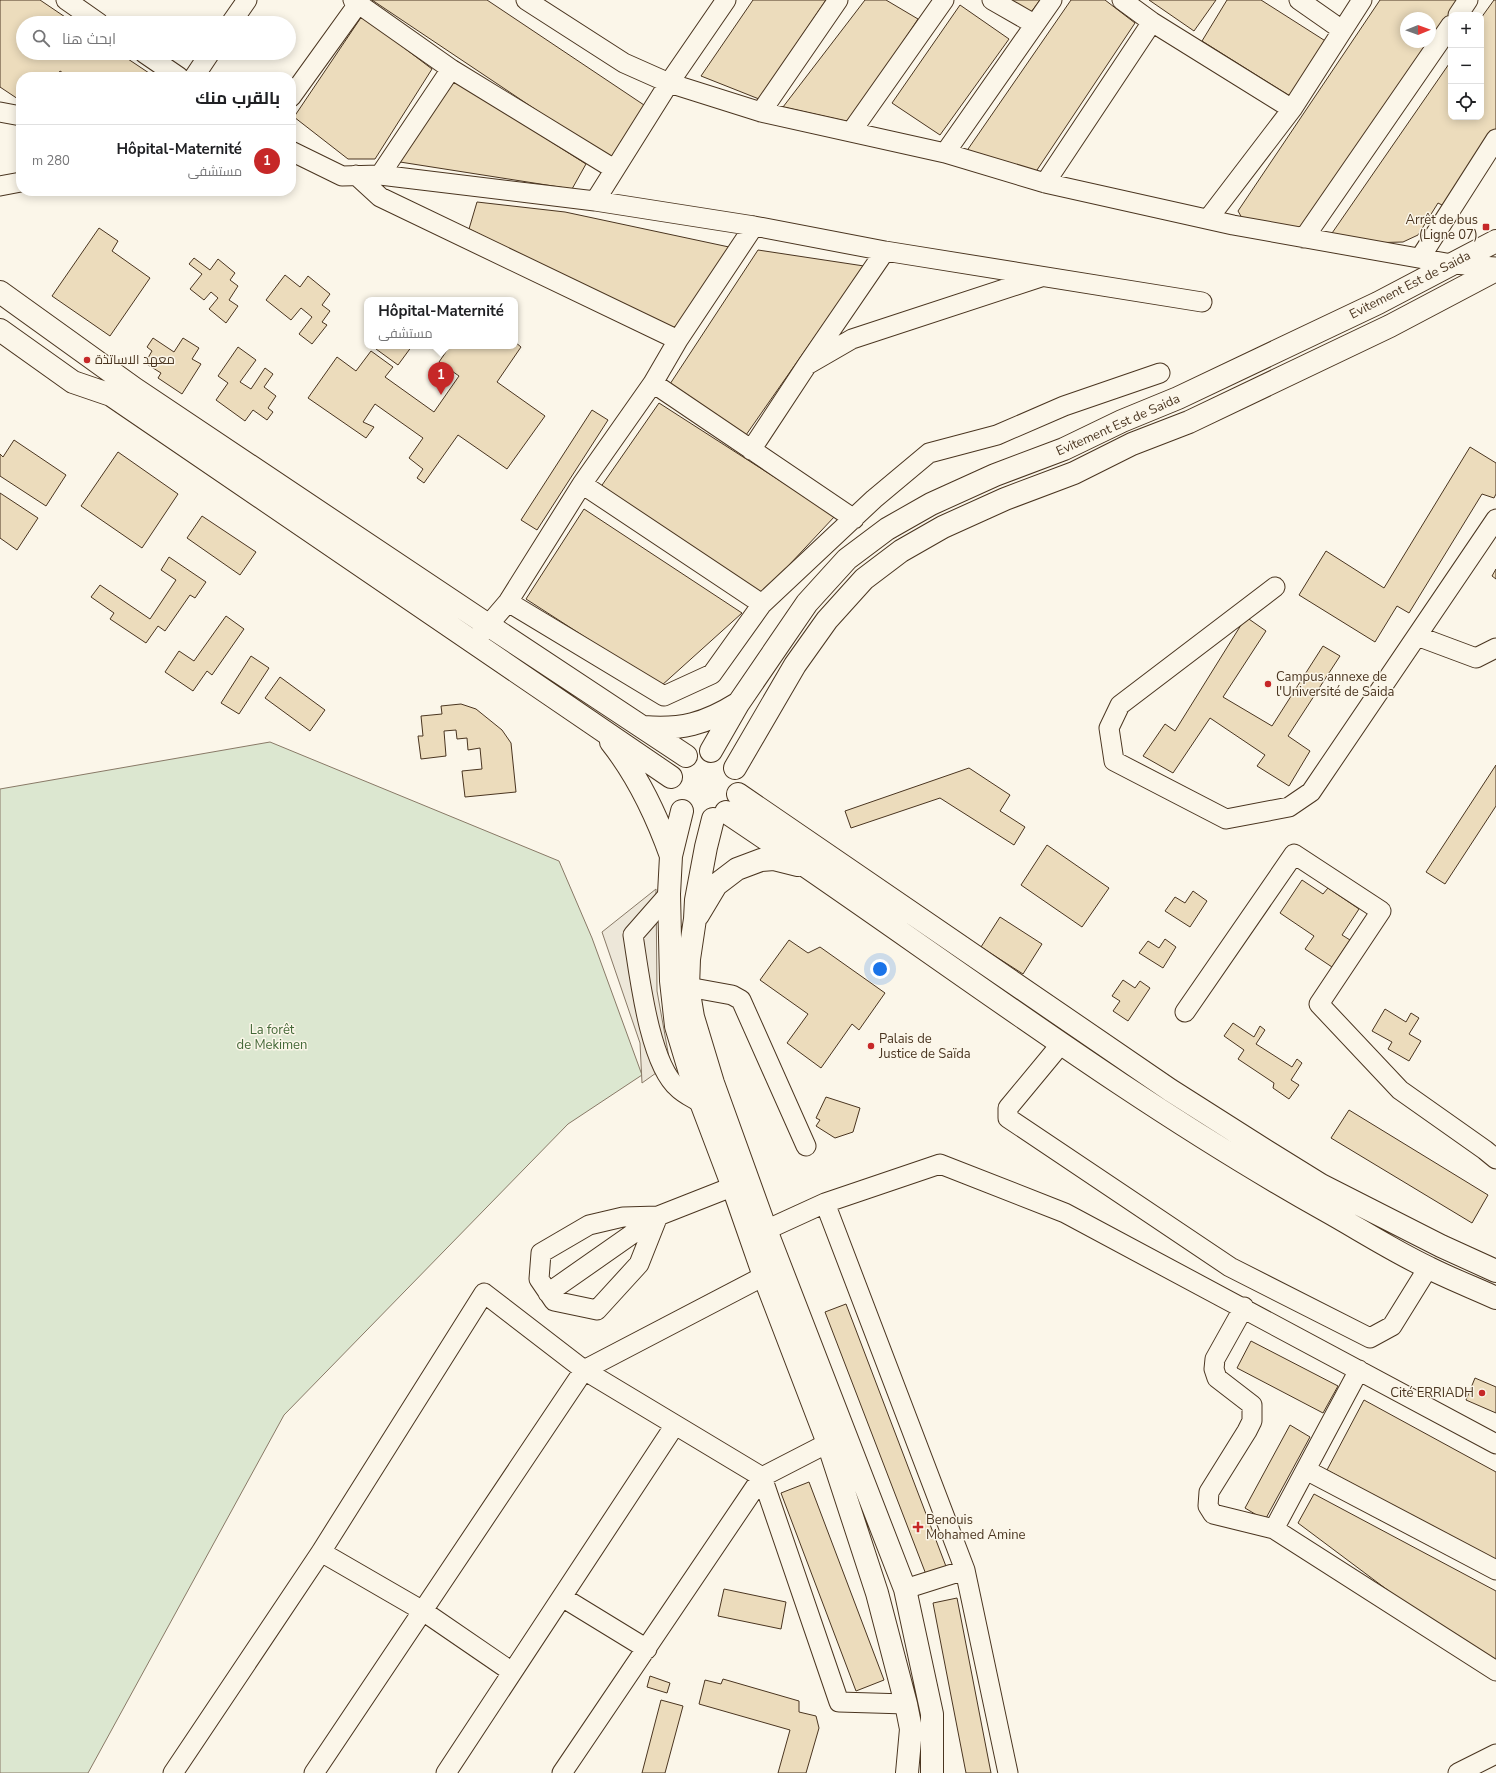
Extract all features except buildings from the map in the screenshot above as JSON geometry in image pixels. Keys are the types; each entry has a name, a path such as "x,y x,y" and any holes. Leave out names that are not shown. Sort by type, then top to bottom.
{"main road":[{"name":"Evitement Est de Saida","path":"710,751 773,650 807,603 847,559 887,529 931,504 1064,449 1122,421 1178,398 1378,302 1496,240"},
{"path":"735,768 795,665 827,620 864,579 901,551 943,527 1005,500 1074,473 1132,444 1189,422 1390,326 1496,268"},
{"path":"0,292 135,389 686,756"},
{"path":"0,304 80,360 135,389"},
{"path":"0,316 111,395 473,643 671,776"},
{"path":"0,330 74,382 111,395"},
{"path":"644,727 663,729 683,727 703,722 738,704"},
{"path":"601,730 619,752 646,796 661,828 671,856"},
{"path":"700,751 710,751 727,758 735,768 739,781 738,794 733,804 720,815 707,820 694,818 682,811 673,799 670,784 671,776 677,765 686,756 700,751"},
{"path":"738,794 1170,1090 1266,1151 1321,1185 1441,1246 1496,1271"},
{"path":"682,811 671,856 669,894 671,982 676,1026 690,1076 701,1103 766,1230 905,1589 932,1714 932,1773"},
{"path":"720,815 811,868 1061,1044 1170,1118 1267,1177 1428,1268 1496,1298"},
{"path":"720,815 706,847 696,900 695,920 689,959 688,987 693,1017 741,1183 764,1276 828,1443 877,1593 906,1704 911,1729 907,1773"},
{"path":"695,920 716,885 725,876 748,863 774,859 811,868"}],"street":[{"path":"66,0 90,16"},
{"path":"236,16 247,0"},
{"path":"526,0 624,63 669,83 761,112 945,153 1045,183 1233,225 1452,264 1496,268"},
{"path":"595,201 669,83 726,0"},
{"path":"761,112 838,0"},
{"path":"851,132 944,0"},
{"path":"992,0 1034,24"},
{"path":"945,153 1052,0"},
{"path":"1122,0 1152,22 1292,109"},
{"path":"1299,0 1342,30"},
{"path":"1208,219 1292,109 1362,0"},
{"path":"1460,12 1468,0"},
{"path":"296,90 356,2 451,69 614,169"},
{"path":"1045,183 1152,22"},
{"path":"1304,238 1448,29"},
{"path":"154,60 172,72"},
{"path":"197,72 205,60"},
{"path":"380,175 451,69"},
{"path":"0,112 16,115"},
{"path":"1420,258 1496,139"},
{"path":"296,153 342,176 380,175 595,201 754,226 885,251 1202,302"},
{"path":"356,175 380,197 678,340"},
{"path":"0,186 16,183"},
{"path":"473,643 508,602 582,484 653,383 678,340 754,226"},
{"path":"751,450 885,251"},
{"path":"807,365 852,339 1043,276"},
{"path":"508,602 664,696 712,674 762,604 874,499 929,452 997,435 1064,406 1160,373"},
{"path":"653,383 854,519"},
{"path":"582,484 762,604"},
{"path":"1275,587 1120,705 1109,728 1114,761 1226,819 1289,807 1311,792 1496,519"},
{"path":"1417,636 1476,658 1496,648"},
{"path":"1185,1012 1294,854 1381,911 1319,1004 1400,1090 1496,1159"},
{"path":"669,894 633,935 647,1022 664,1071 677,1088 701,1103"},
{"path":"688,987 732,995 741,1000 806,1146"},
{"path":"1061,1044 1008,1108 1008,1118 1230,1267 1370,1338 1392,1326 1428,1268"},
{"path":"766,1230 825,1203 940,1164 1065,1213 1244,1307 1496,1444"},
{"path":"548,1293 658,1216 741,1183"},
{"path":"825,1203 965,1570 1008,1773"},
{"path":"658,1216 639,1264 598,1310 554,1301 539,1279 541,1253 589,1225 623,1217 658,1216"},
{"path":"314,1773 584,1370 764,1276"},
{"path":"173,1773 321,1552 484,1293 584,1370 762,1477 839,1702 906,1704"},
{"path":"1244,1307 1215,1360 1214,1369 1217,1378 1252,1405 1252,1421 1209,1492 1208,1506 1214,1514 1274,1529 1496,1671"},
{"path":"1274,1529 1359,1370"},
{"path":"446,1773 675,1425"},
{"path":"562,1773 762,1477 828,1443"},
{"path":"1306,1470 1496,1570"},
{"path":"321,1552 422,1611 512,1672"},
{"path":"905,1589 965,1570"},
{"path":"562,1597 647,1649"},
{"path":"1458,1773 1496,1754"}],"green space":[{"name":"La forêt de Mekimen","path":"270,742 559,861 592,938 642,1075 568,1124 284,1415 88,1773 0,1773 0,789"}],"shaded area":[{"path":"656,889 657,991 670,1063 642,1083 640,1043 602,932"}],"place":[{"name":"Arrêt de bus (Ligne 07)","path":"1486,227"},
{"name":"معهد الاساتذة","path":"87,360"},
{"name":"Hôpital-Maternité","path":"441,395"},
{"name":"Campus annexe de l'Université de Saida","path":"1268,684"},
{"name":"Palais de Justice de Saïda","path":"871,1046"},
{"name":"Cité ERRIADH","path":"1482,1393"},
{"name":"Benouis Mohamed Amine","path":"918,1527"}]}
